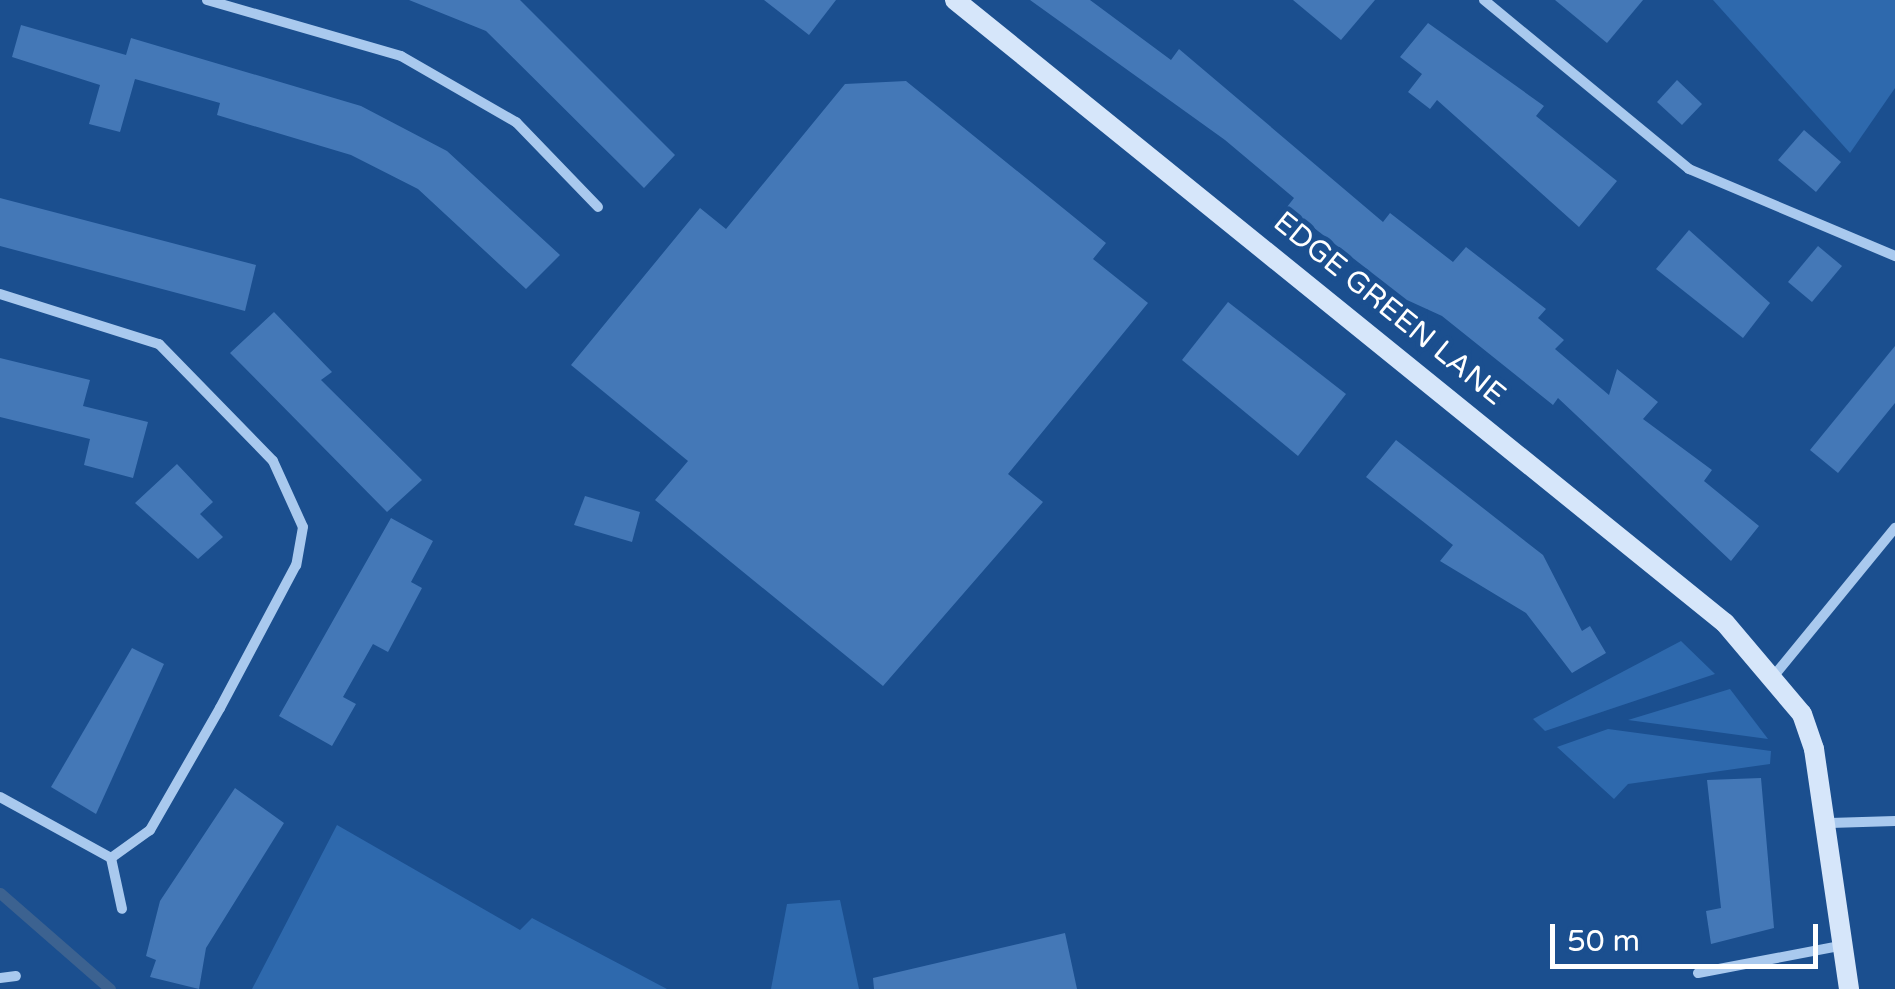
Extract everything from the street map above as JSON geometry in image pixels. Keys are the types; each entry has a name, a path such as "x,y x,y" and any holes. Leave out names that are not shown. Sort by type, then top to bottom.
{"street":[{"path":"207,0 401,56 516,122 598,207"},
{"name":"EDGE GREEN LANE","path":"955,0 1650,556 1773,678 1802,714 1830,823 1849,989"},
{"path":"1484,0 1689,169 1895,256"},
{"path":"0,294 159,344 273,460 302,527 296,566 212,724 150,830 112,858"},
{"path":"1773,678 1895,528"},
{"path":"0,797 112,858"},
{"path":"1830,823 1895,821"},
{"path":"112,858 122,909"},
{"path":"1698,973 1845,945"},
{"path":"0,978 16,976"}],"shaded area":[{"path":"1713,0 1895,0 1895,88 1850,153"},
{"path":"1681,641 1715,674 1545,731 1533,719"},
{"path":"1730,689 1768,739 1628,720"},
{"path":"1608,729 1771,751 1770,764 1628,784 1614,799 1557,747"},
{"path":"337,825 520,930 532,918 667,989 252,989"},
{"path":"840,900 859,989 771,989 787,904"}],"building":[{"path":"409,0 520,0 675,155 644,188 486,31"},
{"path":"764,0 836,0 809,35"},
{"path":"1030,0 1090,0 1171,60 1179,49 1383,222 1390,213 1453,262 1466,247 1546,309 1538,318 1564,340 1555,349 1609,395 1617,369 1658,402 1643,419 1712,470 1704,481 1759,526 1731,561 1558,398 1553,405 1442,316 1407,300 1287,207 1294,198 1225,140"},
{"path":"1293,0 1375,0 1341,40"},
{"path":"1555,0 1643,0 1607,43"},
{"path":"1428,23 1544,106 1536,116 1617,181 1579,227 1437,100 1430,109 1408,92 1422,74 1400,57"},
{"path":"21,25 126,55 131,38 361,106 447,151 560,255 526,289 418,189 351,155 217,115 220,103 135,79 120,132 89,124 100,85 12,57"},
{"path":"1677,80 1702,104 1682,125 1657,102"},
{"path":"906,81 1106,243 1093,259 1148,303 1008,474 1043,502 883,686 655,500 688,461 571,365 700,208 726,229 845,84"},
{"path":"1804,130 1841,162 1816,192 1778,160"},
{"path":"0,198 256,265 245,311 0,246"},
{"path":"1689,230 1770,303 1743,338 1656,269"},
{"path":"1818,246 1842,266 1812,302 1788,282"},
{"path":"1228,302 1346,394 1298,456 1182,360"},
{"path":"274,312 332,372 321,380 422,480 387,512 230,353"},
{"path":"1895,346 1895,403 1838,473 1810,450"},
{"path":"0,358 90,380 83,406 148,422 133,478 84,465 90,439 0,417"},
{"path":"1396,440 1543,555 1582,631 1590,626 1606,653 1572,673 1526,613 1440,561 1453,545 1366,477"},
{"path":"177,464 213,502 200,514 223,537 198,559 135,503"},
{"path":"585,496 640,512 632,542 574,525"},
{"path":"391,518 433,541 411,582 422,588 388,652 373,644 343,697 356,704 332,746 279,716"},
{"path":"132,648 164,664 96,814 51,787"},
{"path":"1761,778 1774,928 1711,944 1706,911 1721,908 1707,780"},
{"path":"235,788 284,823 206,948 199,989 150,977 156,960 146,956 160,901"},
{"path":"1065,933 1077,989 874,989 873,978"}],"waterway":[{"path":"0,893 110,989"}]}
